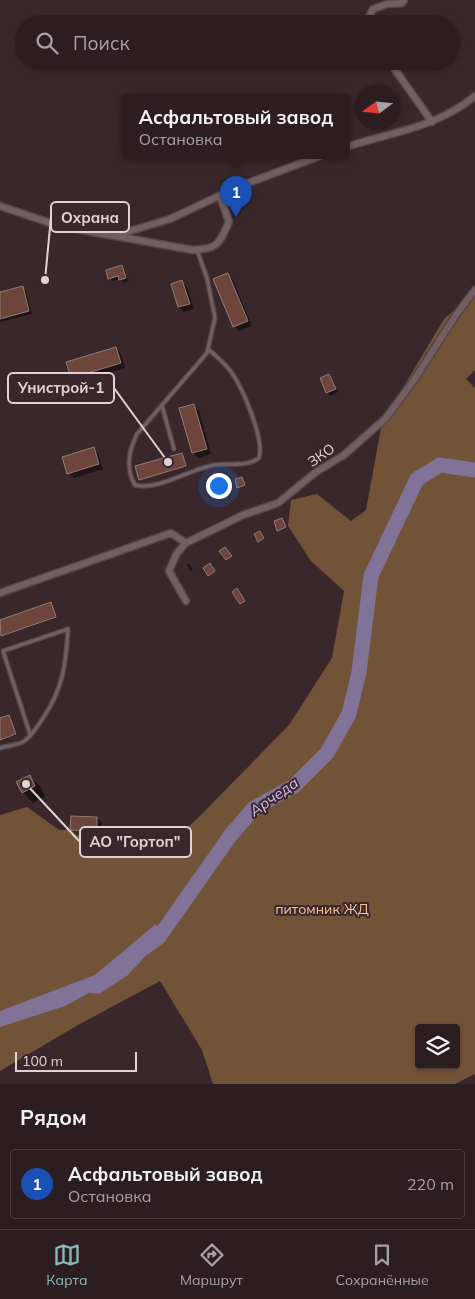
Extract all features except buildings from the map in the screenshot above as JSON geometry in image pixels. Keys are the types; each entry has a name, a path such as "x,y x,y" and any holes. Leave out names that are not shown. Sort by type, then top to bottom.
{"street":[{"path":"370,15 373,9 387,4 402,3 404,0"},
{"path":"395,70 432,122"},
{"path":"350,146 432,122 457,110 475,96"},
{"path":"116,235 170,219 240,186 312,159"},
{"path":"0,206 59,226 197,250 214,248 220,241 229,222 220,196"},
{"name":"ЗКО","path":"186,543 244,515 278,502 310,479 316,472 344,455 360,442 386,418 475,290"},
{"path":"0,594 171,533 186,543 177,552 169,571 186,601"}],"lane":[{"path":"197,250 207,278 215,318 208,349 199,363 137,434 130,448 131,478 135,485 150,485 212,466 246,464 259,458 261,440 240,388 229,368 208,349"},
{"path":"162,406 174,449"},
{"path":"0,748 22,742 30,734 55,701 67,655 68,629 3,651 30,734"}],"green space":[{"name":"питомник ЖД","path":"475,293 475,370 466,379 475,388 475,1074 455,1084 213,1084 202,1050 160,981 78,1025 0,1071 0,815 27,807 59,830 121,830 159,854 198,818 289,725 332,658 344,591 311,561 288,526 291,500 317,494 351,521 366,510 382,423 444,319"}],"shaded area":[{"path":"156,924 161,939 128,975 99,994 89,993 65,1006 0,1027 0,1011 95,975"}],"waterway":[{"name":"Арчеда","path":"144,948 159,937 230,836 254,808 294,786 327,753 349,714 359,672 371,576 417,479 440,465 475,470"}],"place":[{"name":"Асфальтовый завод","path":"236,217"},
{"name":"Охрана","path":"45,280"},
{"name":"Унистрой-1","path":"168,462"},
{"name":"АО \"Гортоп\"","path":"26,784"}]}
